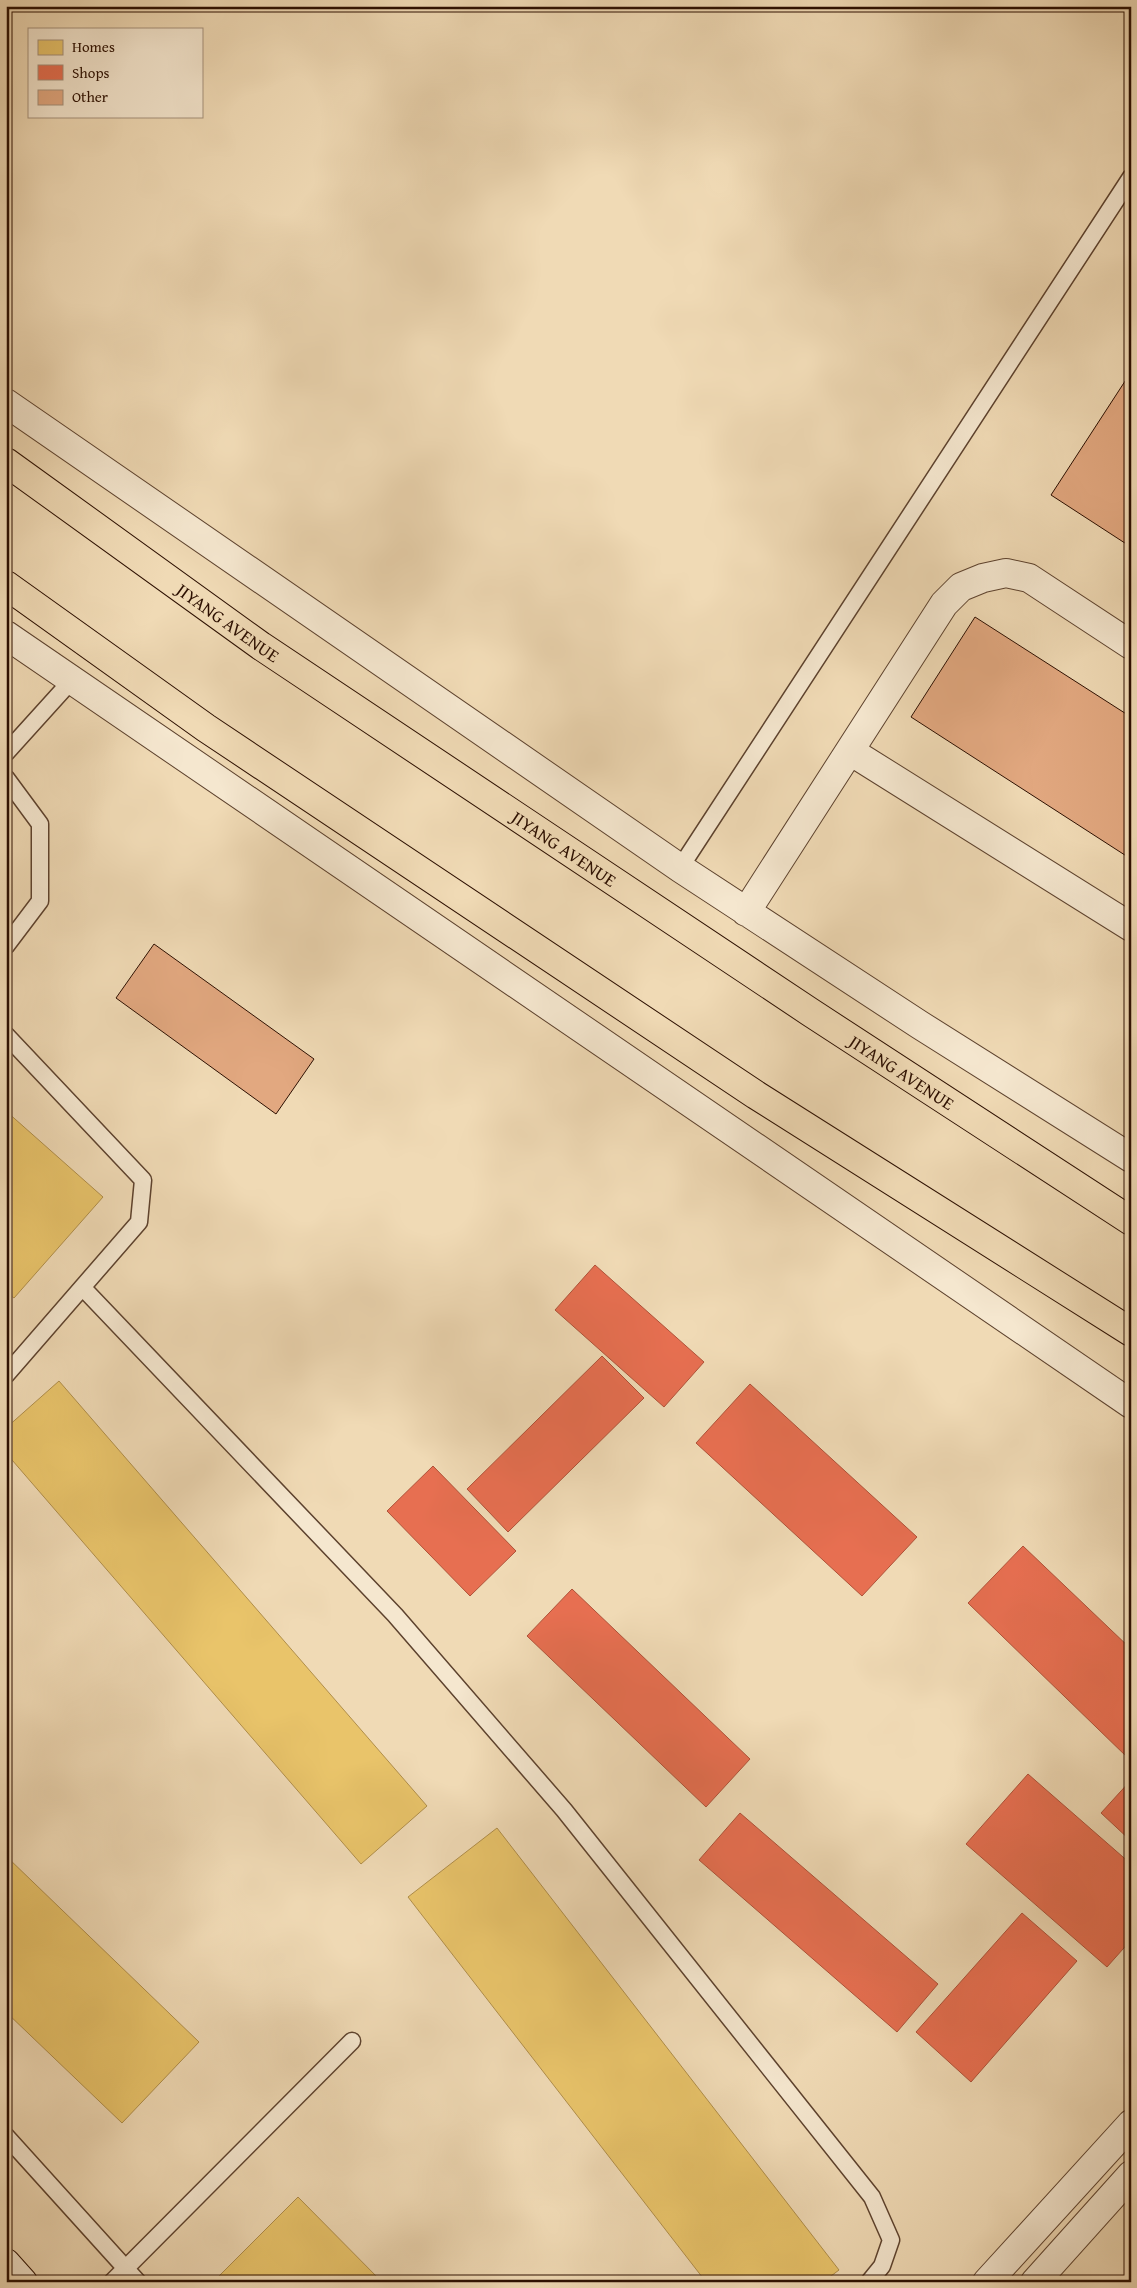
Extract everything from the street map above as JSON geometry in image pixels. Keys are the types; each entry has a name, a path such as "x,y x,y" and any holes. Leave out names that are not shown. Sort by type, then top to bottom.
{"highway":[{"name":"JIYANG AVENUE","path":"6,462 270,652 810,1012 1131,1221"},
{"path":"6,584 206,728 756,1095 1131,1332"}],"street":[{"path":"6,403 680,868 1131,1158"},
{"path":"746,912 944,604 961,587 983,578 1006,573 1029,578 1131,645"},
{"path":"6,635 1131,1404"},
{"path":"850,751 1131,927"},
{"path":"987,2282 1131,2124"},
{"path":"1035,2282 1131,2174"},
{"path":"6,2263 23,2282"}],"lane":[{"path":"680,868 1131,177"},
{"path":"6,753 72,680"},
{"path":"6,778 40,824 40,901 6,946"},
{"path":"6,1034 143,1180 139,1222 6,1375"},
{"path":"83,1288 395,1615 564,1810 872,2197 891,2240 882,2266 869,2282"},
{"path":"112,2282 352,2041"},
{"path":"6,2136 138,2282"}],"building: Homes":[{"path":"6,1111 103,1197 14,1298 6,1292"},
{"path":"59,1381 427,1806 361,1864 6,1453 6,1428"},
{"path":"497,1828 839,2270 823,2282 706,2282 408,1897"},
{"path":"6,1856 199,2042 122,2123 6,2012"},
{"path":"298,2197 382,2282 213,2282"}],"building: Shops":[{"path":"595,1265 704,1362 664,1407 555,1310"},
{"path":"602,1356 644,1398 508,1532 467,1489"},
{"path":"750,1384 917,1537 862,1596 696,1443"},
{"path":"433,1466 516,1551 470,1596 387,1511"},
{"path":"1023,1546 1131,1649 1131,1754 1128,1758 968,1603"},
{"path":"572,1589 750,1759 706,1807 527,1636"},
{"path":"1028,1774 1131,1864 1131,1940 1107,1967 966,1844"},
{"path":"1131,1780 1131,1841 1101,1813"},
{"path":"740,1813 938,1984 897,2032 699,1860"},
{"path":"1022,1913 1077,1961 971,2082 916,2032"}],"building: Other":[{"path":"1131,372 1131,547 1051,495"},
{"path":"975,617 1131,717 1131,859 911,717"},
{"path":"154,944 314,1059 276,1114 116,998"}]}
